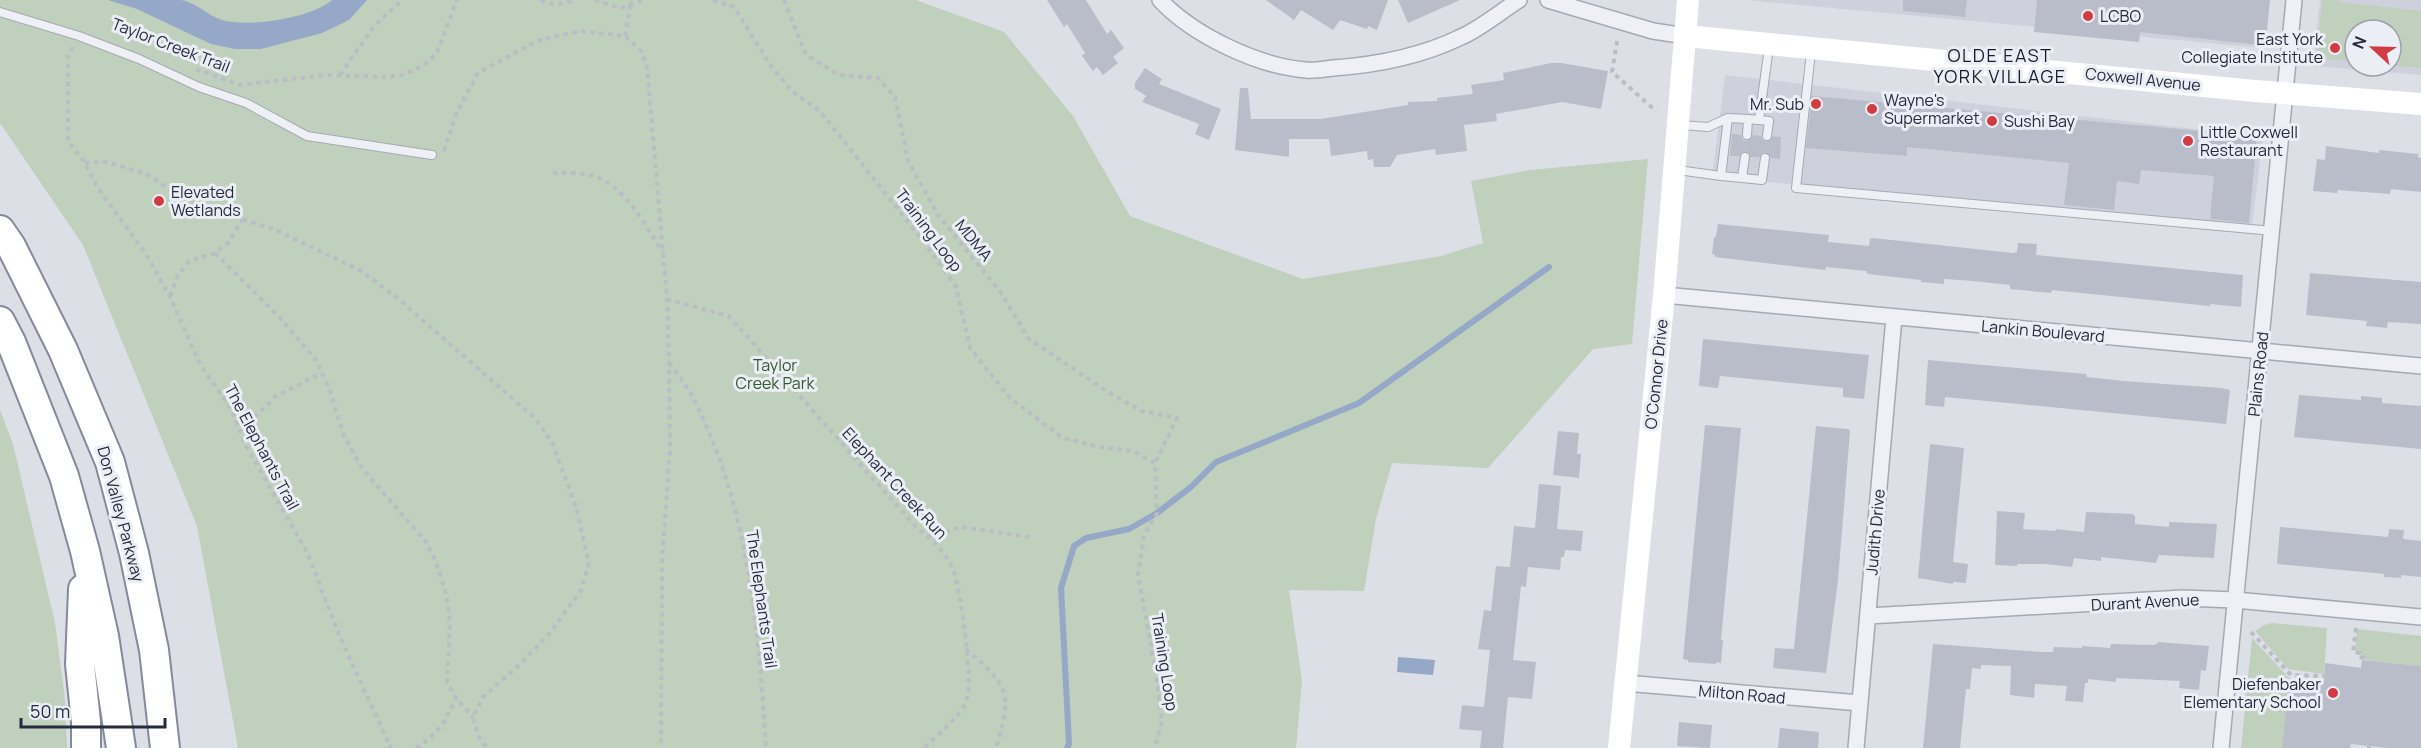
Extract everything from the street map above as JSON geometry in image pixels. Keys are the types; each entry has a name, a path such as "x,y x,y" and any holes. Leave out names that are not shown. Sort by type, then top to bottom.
{"highway":[{"name":"Don Valley Parkway","path":"0,230 63,350 110,462 134,553 154,650 165,748"},
{"path":"0,321 11,342 64,476 85,551 104,636 121,748"},
{"path":"85,551 80,663 86,722 86,748"},
{"path":"154,650 179,748"}],"main road":[{"name":"O'Connor Drive","path":"1619,748 1664,295 1688,0"},
{"name":"Coxwell Avenue","path":"1686,36 2421,104"}],"street":[{"path":"1160,0 1168,9 1224,46 1258,60 1306,70 1348,67 1405,58 1462,37 1519,0"},
{"path":"1548,0 1653,31 1686,36"},
{"name":"Plains Road","path":"2221,748 2294,0"},
{"name":"Lankin Boulevard","path":"1664,295 2421,366"},
{"name":"Judith Drive","path":"1856,748 1894,317"},
{"name":"Durant Avenue","path":"1868,616 2183,598 2235,600 2421,617"},
{"name":"Milton Road","path":"1625,683 1860,704"}],"lane":[{"path":"0,12 79,36 139,59 199,87 246,104 307,136 432,155"},
{"path":"1759,120 1770,44"},
{"path":"1811,47 1796,189 2273,231"},
{"path":"1721,176 1728,118"},
{"path":"1678,125 1708,127 1728,118 1769,121 1767,136"},
{"path":"1747,135 1748,119"},
{"path":"1742,178 1744,157"},
{"path":"1675,170 1762,180 1765,158"}],"path":[{"path":"340,76 375,25 402,0"},
{"name":"Taylor Creek Trail","path":"189,66 240,85 326,75 387,77 403,75 424,65 437,53 457,0"},
{"path":"541,0 547,3 566,3 575,0"},
{"path":"595,0 621,8 631,2 644,0"},
{"name":"Training Loop","path":"713,0 734,7 771,66 793,92 820,111 930,250 956,287 970,348 1010,398 1064,438 1100,447 1132,451 1155,463 1157,513 1144,535 1138,575 1161,712 1155,748"},
{"name":"MDMA","path":"784,0 806,55 839,75 878,78 895,97 908,161 938,215 1001,293 1029,339 1111,394 1142,411 1177,418 1155,463"},
{"path":"625,36 631,2"},
{"path":"442,156 456,114 478,73 536,41 580,32 625,36 642,52 647,67 667,299 669,362 670,450 662,560 661,748"},
{"name":"The Elephants Trail","path":"79,36 68,56 68,141 85,163 97,187 146,254 170,297 200,364 231,409 246,446 307,552 340,637 391,748"},
{"path":"1617,41 1611,72 1656,111"},
{"path":"85,163 107,162 149,175 185,201 276,230 361,272 395,296 536,419 552,442 576,507 589,562 581,590 550,633 483,697 473,717"},
{"path":"553,173 578,173 598,178 620,192 663,253"},
{"path":"170,297 178,275 189,261 215,253 228,243 242,220"},
{"path":"215,253 281,320 316,360 329,388 344,436 362,468 426,543 436,562 447,597 450,624 447,682 456,698 473,717 479,736 488,748"},
{"name":"Elephant Creek Run","path":"667,299 729,316 916,527 939,547 954,572 966,648 969,685 965,704 924,748"},
{"name":"The Elephants Trail","path":"669,362 682,378 694,399 722,464 736,515 751,590 761,670 766,748"},
{"path":"237,423 256,415 276,396 322,373"},
{"path":"928,537 961,527 1030,537"},
{"path":"2356,628 2353,652 2360,653 2359,657 2364,660"},
{"path":"2251,632 2290,675 2324,676"},
{"path":"966,648 996,677 1006,693 1005,717 996,748"},
{"path":"416,748 427,741 446,722 456,698"}],"shaded area":[{"path":"1745,0 2268,0 2263,48"},
{"name":"East York Collegiate Institute","path":"2320,0 2421,0 2421,75 2403,74 2403,18 2343,18 2343,68 2313,66"},
{"path":"1725,75 2263,137 2252,226 1712,177"}],"green space":[{"name":"Taylor Creek Park","path":"0,0 916,0 1004,32 1073,116 1130,216 1303,279 1441,256 1483,243 1471,181 1530,170 1648,159 1632,344 1593,349 1488,468 1392,463 1376,519 1364,591 1289,590 1302,681 1296,748 238,748 197,526 83,245 0,123"},
{"path":"2322,0 2339,0 2339,2 2421,11 2421,68 2403,66 2403,18 2343,18 2343,61 2317,58"},
{"path":"0,410 13,444 55,623 65,700 67,748 0,748"},
{"path":"2272,623 2327,628 2324,674 2288,669 2255,631"},
{"path":"2357,629 2421,636 2421,666 2365,660 2361,652 2355,651"},
{"path":"2252,638 2289,678 2304,679 2304,688 2288,688 2282,748 2241,748"}],"water":[{"path":"108,0 181,0 192,3 222,20 247,23 279,20 310,12 332,0 367,0 349,20 322,33 261,49 235,49 211,44 137,9"},
{"path":"1398,657 1435,660 1433,675 1397,672"}],"building":[{"path":"1047,0 1086,0 1107,34 1111,30 1124,48 1113,57 1118,63 1103,75 1097,67 1093,71 1082,56 1085,53 1067,24 1064,27"},
{"path":"1266,0 1388,0 1377,30 1340,20 1333,30 1301,10 1294,20"},
{"path":"1398,0 1460,0 1408,23"},
{"path":"1903,0 1967,0 1965,17 1903,11"},
{"path":"2037,0 2270,0 2266,40 2261,45 2140,32 2139,42 2034,32"},
{"path":"1551,63 1608,71 1601,109 1562,102 1496,114 1497,121 1464,125 1467,151 1436,155 1435,149 1397,155 1390,167 1374,167 1373,159 1368,160 1367,151 1331,156 1329,139 1289,139 1289,157 1235,150 1240,88 1248,88 1251,119 1321,119 1408,105 1408,102 1437,101 1437,98 1473,94 1471,85 1504,80 1503,73"},
{"path":"1145,68 1162,79 1159,84 1221,109 1209,140 1195,134 1199,124 1142,102 1146,96 1135,89 1135,83"},
{"path":"1812,96 2257,136 2249,223 2210,219 2214,176 2141,170 2139,184 2117,181 2114,210 2064,205 2069,163 1907,147 1907,156 1806,148"},
{"path":"1732,134 1741,135 1743,140 1747,141 1753,135 1761,136 1767,142 1773,136 1781,137 1780,159 1771,158 1765,152 1759,157 1751,157 1745,151 1739,156 1730,156"},
{"path":"2326,146 2379,153 2379,150 2418,154 2421,158 2421,192 2391,189 2390,194 2338,190 2337,193 2313,191 2317,159 2325,160"},
{"path":"1718,224 1829,235 1828,242 1869,246 1870,239 1873,238 2013,253 2017,252 2018,243 2037,244 2036,255 2243,275 2241,307 2052,290 2051,293 2010,289 2010,285 1973,281 1944,279 1944,284 1921,282 1921,280 1868,274 1866,271 1826,267 1825,270 1715,257 1712,254"},
{"path":"2310,273 2421,282 2421,324 2388,322 2387,328 2366,326 2367,321 2306,315"},
{"path":"1703,339 1869,355 1864,399 1843,397 1843,388 1720,376 1718,388 1699,386"},
{"path":"1928,360 2086,374 2087,377 2123,381 2221,388 2230,390 2226,424 1945,397 1944,407 1925,405"},
{"path":"2299,395 2361,400 2361,396 2382,398 2382,403 2421,406 2421,449 2294,437"},
{"path":"1705,425 1741,428 1721,640 1723,640 1721,663 1716,662 1716,664 1688,662 1683,659"},
{"path":"1816,426 1850,431 1838,580 1826,673 1773,668 1775,648 1794,649"},
{"path":"1558,431 1579,433 1577,454 1581,454 1579,478 1553,475"},
{"path":"1930,444 1964,448 1953,562 1968,564 1966,583 1953,582 1953,584 1918,578"},
{"path":"1539,484 1561,486 1557,529 1583,531 1581,551 1565,550 1564,557 1561,557 1560,570 1528,567 1526,587 1521,586 1513,660 1536,662 1532,699 1508,697 1503,748 1480,748 1482,731 1459,729 1462,705 1484,707 1490,650 1478,649 1484,610 1491,611 1496,566 1510,567 1514,526 1535,528"},
{"path":"1997,511 2025,513 2023,529 2056,531 2056,529 2084,532 2086,512 2132,514 2135,516 2135,524 2169,527 2169,522 2217,524 2214,558 2159,555 2156,563 2101,557 2101,561 2074,558 2072,567 2046,564 1995,565"},
{"path":"2280,527 2388,537 2389,529 2404,530 2403,539 2421,541 2421,577 2401,575 2401,578 2384,577 2384,574 2277,564"},
{"path":"2158,642 2209,646 2206,671 2201,670 2199,690 2179,688 2180,681 2116,678 2116,682 2088,679 2088,683 2085,683 2083,702 2065,701 2067,686 2035,684 2034,698 2010,695 2011,666 1981,665 1981,669 1972,668 1970,689 1966,689 1960,748 1923,748 1933,644 2053,652 2054,647 2110,648 2111,644 2155,645"},
{"path":"2362,660 2421,666 2421,748 2388,748 2351,744 2350,748 2282,748 2288,687 2304,688 2304,679 2324,681 2325,663 2361,668"},
{"path":"1679,722 1712,725 1710,748 1677,746"},
{"path":"1780,728 1819,732 1818,748 1778,748"}],"waterway":[{"path":"1067,748 1069,744 1061,588 1074,546 1086,538 1129,529 1157,513 1191,487 1216,462 1359,403 1549,267"}],"place":[{"name":"LCBO","path":"2088,16"},
{"name":"East York Collegiate Institute","path":"2335,48"},
{"name":"Mr. Sub","path":"1816,104"},
{"name":"Wayne's Supermarket","path":"1872,109"},
{"name":"Sushi Bay","path":"1992,121"},
{"name":"Little Coxwell Restaurant","path":"2188,141"},
{"name":"Elevated Wetlands","path":"159,201"},
{"name":"Diefenbaker Elementary School","path":"2333,693"}],"district":[{"name":"OLDE EAST YORK VILLAGE","path":"2000,65"}]}
